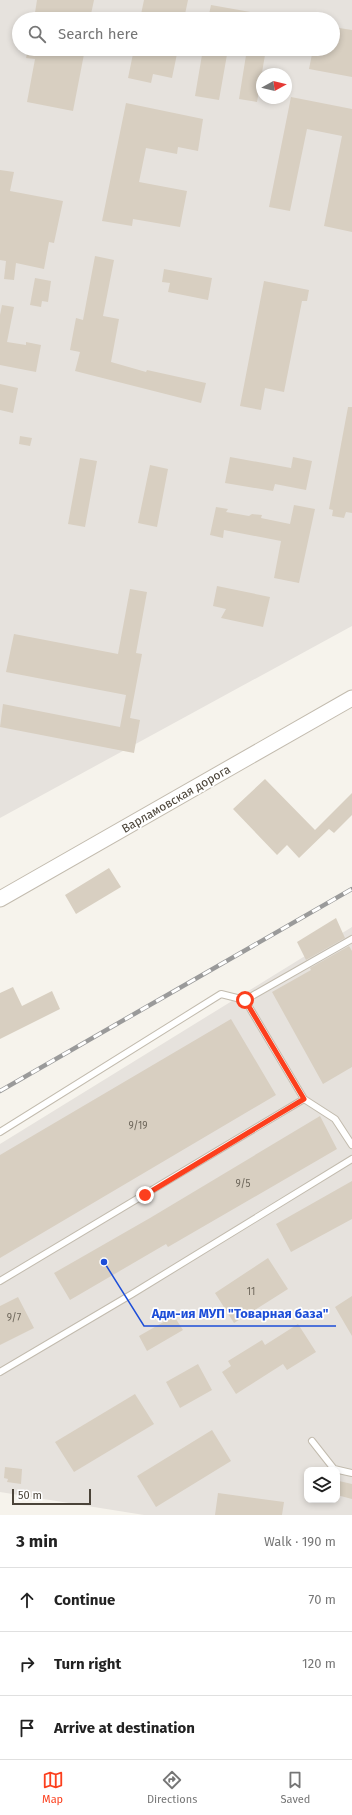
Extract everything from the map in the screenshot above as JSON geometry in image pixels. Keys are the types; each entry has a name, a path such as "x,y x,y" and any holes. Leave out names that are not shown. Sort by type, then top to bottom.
{"street":[{"name":"Варламовская дорога","path":"0,899 352,698"}],"lane":[{"path":"0,1132 221,994 245,1000 352,939"},
{"path":"245,1000 304,1099 336,1119 352,1145"},
{"path":"0,1281 304,1099"},
{"path":"0,1372 126,1298 352,1159"},
{"path":"312,1441 334,1469 352,1473"}],"shaded area":[{"path":"0,0 352,0 352,626 0,818"},
{"path":"352,927 352,1515 144,1515 0,1492 0,1144"}],"building":[{"path":"37,0 94,0 91,12 35,12"},
{"path":"144,0 188,0 185,12 141,12"},
{"path":"211,5 251,12 210,12"},
{"path":"340,28 352,30 352,77 309,69 312,56 340,56"},
{"path":"26,56 84,56 73,111 27,102 35,59 26,58"},
{"path":"133,56 177,56 172,78 153,74 151,83 128,78"},
{"path":"202,56 227,56 219,100 195,96"},
{"path":"246,56 265,56 263,68 256,68 256,102 239,99"},
{"path":"292,97 352,109 352,232 324,226 342,136 307,129 290,211 269,207 290,104 292,104"},
{"path":"126,103 203,119 198,151 178,147 177,154 146,148 139,182 187,191 180,227 133,219 132,226 102,221"},
{"path":"0,170 14,172 10,191 63,201 54,243 49,242 44,269 16,263 14,280 4,279 6,261 0,260"},
{"path":"95,256 114,260 103,316 119,319 111,362 146,372 147,370 206,383 201,403 75,371 80,352 70,350 76,318 83,320"},
{"path":"164,269 212,278 208,300 168,292 170,283 162,282"},
{"path":"35,278 51,281 48,302 42,301 41,307 30,305"},
{"path":"264,281 309,290 307,301 302,301 284,392 265,388 261,410 240,406"},
{"path":"2,305 14,307 7,342 26,345 26,342 41,345 36,372 0,365 0,315"},
{"path":"0,384 18,388 13,413 0,410"},
{"path":"348,407 352,407 352,513 346,512 344,518 332,516 333,510 329,509"},
{"path":"20,436 32,438 30,446 19,444"},
{"path":"230,457 291,468 293,457 312,461 306,490 275,484 273,491 225,483"},
{"path":"80,458 97,461 85,527 68,524"},
{"path":"150,465 168,469 157,527 138,523"},
{"path":"294,505 315,509 299,583 274,578 281,541 224,530 223,538 210,535 216,507 228,509 226,512 249,516 252,514 262,515 261,518 290,524"},
{"path":"217,586 270,597 263,627 221,618 226,609 213,606"},
{"path":"130,589 147,592 136,653 142,654 130,718 140,720 134,753 0,727 3,704 120,727 126,695 6,672 14,634 118,654"},
{"path":"265,779 315,830 352,793 352,815 334,833 329,829 299,858 287,845 277,855 233,809"},
{"path":"109,868 121,887 76,914 65,895"},
{"path":"336,918 345,938 306,960 297,942"},
{"path":"349,946 352,951 352,1067 323,1084 272,992"},
{"path":"13,987 22,1006 52,991 60,1009 0,1039 0,993"},
{"path":"231,1019 276,1095 0,1258 0,1155"},
{"path":"320,1116 337,1149 168,1247 166,1244 70,1300 54,1273 150,1218"},
{"path":"352,1181 352,1219 291,1252 276,1224"},
{"path":"268,1258 288,1289 234,1323 215,1293"},
{"path":"352,1296 352,1336 335,1307"},
{"path":"18,1297 34,1328 0,1345 0,1306"},
{"path":"174,1316 183,1330 147,1351 139,1336"},
{"path":"298,1324 316,1352 287,1370 283,1364 236,1394 222,1372 231,1366 228,1361 262,1340 265,1345"},
{"path":"198,1364 212,1390 180,1408 166,1382"},
{"path":"135,1394 154,1424 74,1472 55,1442"},
{"path":"212,1430 231,1461 156,1507 137,1476"},
{"path":"5,1467 22,1469 21,1484 7,1482 8,1479 4,1478"},
{"path":"340,1481 352,1484 352,1499 340,1496"},
{"path":"218,1493 284,1502 282,1515 215,1515"}],"railway":[{"path":"0,1091 352,889"}],"place":[{"name":"Адм-ия МУП \"Товарная база\"","path":"104,1262"}],"route":[{"path":"145,1195 304,1099 245,1000"}]}
